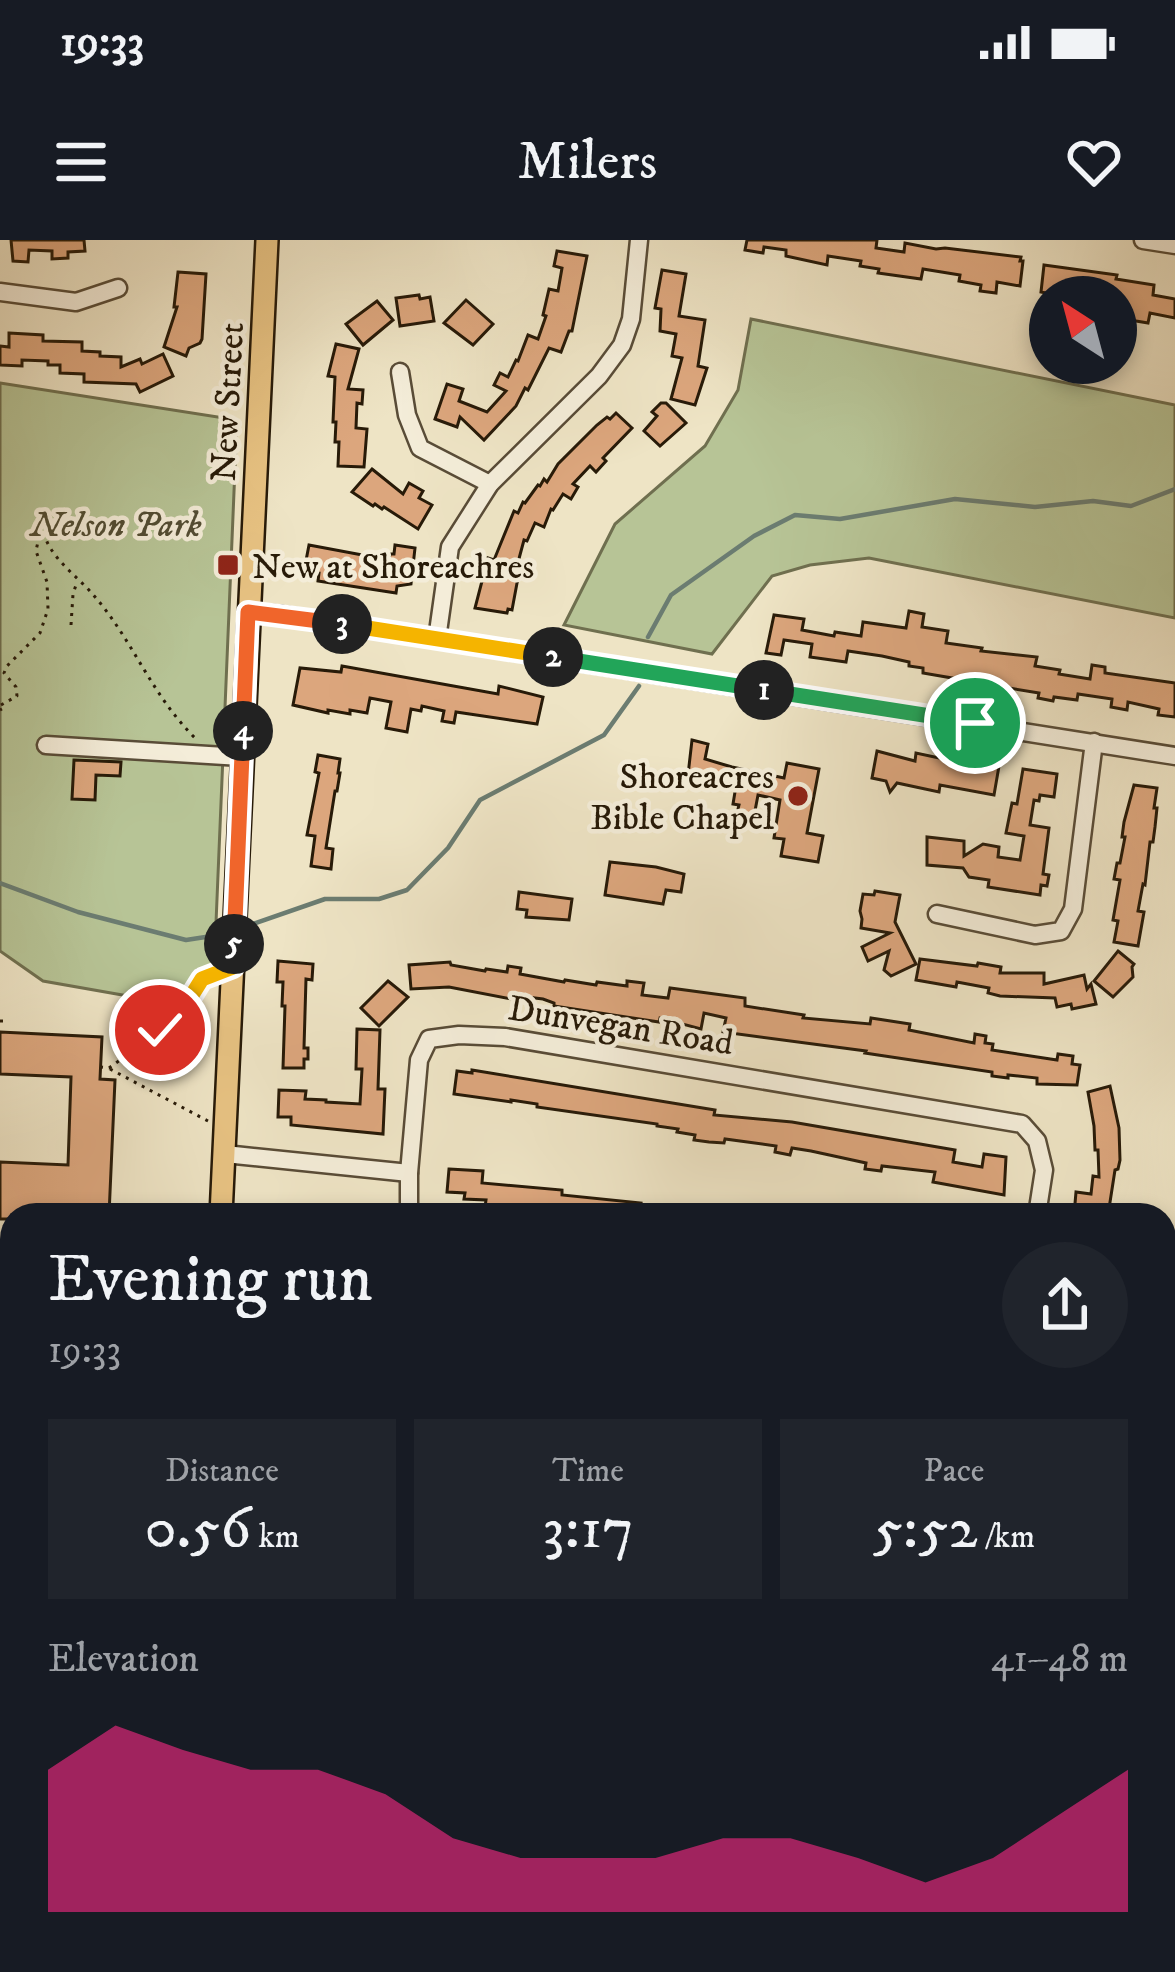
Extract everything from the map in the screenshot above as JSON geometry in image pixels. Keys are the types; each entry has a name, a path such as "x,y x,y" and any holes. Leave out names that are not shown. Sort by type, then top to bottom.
{"main road":[{"name":"New Street","path":"222,1203 267,240"}],"street":[{"path":"437,639 450,547 490,484 598,376 622,345 631,319 639,240"},
{"path":"1143,240 1175,245"},
{"path":"0,292 76,302 118,288"},
{"path":"400,373 406,415 420,448 490,484"},
{"path":"248,612 1175,755"},
{"path":"937,914 1035,935 1061,931 1073,909 1094,742"},
{"path":"46,746 242,757"},
{"name":"Dunvegan Road","path":"409,1173 419,1060 429,1039 505,1037 1022,1124 1037,1141 1044,1171 1039,1203"},
{"path":"225,1154 409,1173 409,1203"}],"path":[{"path":"1,709 17,696 3,669 40,633 49,609 47,582 36,551 42,524 47,547 121,630 172,713 203,745"},
{"path":"70,625 78,580"},
{"path":"109,1068 160,1030 172,1027 202,979 233,958"},
{"path":"100,1067 226,1130"}],"green space":[{"path":"751,319 1029,375 1029,384 1071,384 1175,405 1175,618 869,558 810,565 772,576 712,654 564,625 615,524 705,446 738,390"},
{"name":"Nelson Park","path":"0,383 237,420 214,971 197,970 170,1015 128,996 43,981 0,951"}],"building":[{"path":"11,240 84,240 85,251 52,259 52,251 29,250 28,262 13,261"},
{"path":"747,240 877,240 876,248 904,252 905,243 1021,257 1020,286 997,282 996,293 980,291 981,285 959,281 960,275 923,269 921,279 878,273 879,269 860,266 861,261 828,256 827,265 786,256 786,250 745,250"},
{"path":"557,251 587,256 572,331 561,352 549,348 528,390 484,440 460,417 457,427 435,419 447,384 463,389 459,401 487,412 506,391 494,385 500,373 508,377 528,335 538,339 549,289 558,291 562,268 554,266"},
{"path":"1044,265 1117,275 1117,276 1043,276"},
{"path":"662,270 686,274 679,316 705,320 698,366 707,368 695,405 671,399 682,358 672,356 676,334 660,331 661,309 655,308"},
{"path":"178,272 206,274 202,339 186,356 164,347 177,307"},
{"path":"1137,282 1154,285 1153,295 1175,299 1175,318 1150,313 1148,323 1137,321"},
{"path":"419,295 420,299 430,297 434,321 400,326 396,298"},
{"path":"466,300 493,324 473,345 444,323"},
{"path":"377,301 393,320 363,345 346,324"},
{"path":"9,333 43,335 43,341 82,342 82,351 121,357 121,367 163,354 173,376 140,392 136,384 84,382 84,374 60,373 60,365 48,365 48,361 0,365 0,346 9,347"},
{"path":"336,344 359,349 348,389 363,390 356,428 367,429 364,467 338,466 335,377 328,376"},
{"path":"661,403 686,423 660,446 644,431"},
{"path":"616,413 632,428 596,472 590,466 573,484 578,487 571,499 563,494 544,527 535,523 524,540 512,610 475,608 488,558 494,560 514,511 518,513 538,485 544,479 547,482 558,464 597,425"},
{"path":"372,469 403,494 409,483 423,491 419,498 432,505 418,529 352,492"},
{"path":"309,545 389,560 395,545 415,548 411,584 397,586 396,593 318,581 319,573 304,571"},
{"path":"909,611 924,614 922,627 948,631 946,643 1037,657 1035,666 1060,670 1059,674 1090,679 1092,665 1105,667 1105,673 1175,683 1175,717 1128,702 1127,710 1111,707 1112,699 1078,694 1077,700 1054,697 1053,701 1038,698 1039,693 1009,688 1008,694 992,691 994,678 970,675 969,684 951,681 882,656 848,651 846,662 810,657 812,644 784,640 781,655 766,653 774,615 804,619 802,630 861,636 863,622 906,628"},
{"path":"342,666 498,694 499,686 543,697 537,724 456,712 454,723 442,721 444,711 422,706 421,711 411,709 407,732 386,728 391,702 370,698 367,713 350,710 350,714 293,705 300,668 341,672"},
{"path":"692,740 708,744 705,759 732,767 784,778 787,763 819,769 807,833 823,836 818,862 781,856 784,839 774,838 780,800 758,795 754,816 737,813 739,805 733,804 736,786 688,775"},
{"path":"877,751 915,761 916,753 999,766 994,795 940,785 939,792 897,783 890,792 886,781 872,778"},
{"path":"318,755 340,759 326,848 333,849 331,869 311,866 315,836 307,835"},
{"path":"74,760 121,762 120,776 96,775 95,800 72,799"},
{"path":"1023,769 1057,774 1054,797 1040,795 1039,801 1034,800 1030,825 1049,828 1043,874 1049,875 1040,895 988,887 989,880 969,877 963,868 927,865 927,837 964,841 964,856 983,844 999,847 998,857 1020,860 1024,836 1006,833"},
{"path":"1134,785 1157,788 1153,842 1138,911 1144,912 1138,946 1114,942 1118,921 1113,920 1120,880 1114,879"},
{"path":"610,862 684,874 681,892 666,890 663,904 605,895"},
{"path":"875,891 900,895 895,922 916,964 891,976 884,970 889,951 868,961 862,947 890,933 861,928 863,894 874,895"},
{"path":"519,892 572,899 569,920 526,917 527,910 517,909"},
{"path":"1118,951 1134,964 1133,977 1113,997 1094,981"},
{"path":"920,959 1001,967 1000,973 1044,973 1044,984 1084,975 1096,1004 1057,1007 1055,998 1000,996 988,993 989,988 916,980"},
{"path":"278,961 313,964 312,980 306,979 304,1048 308,1048 308,1059 304,1059 304,1068 283,1068 285,1006 283,982 277,982"},
{"path":"450,962 485,971 521,968 520,974 564,982 644,983 642,995 668,998 670,988 745,998 745,1006 803,1018 870,1024 871,1018 974,1043 975,1034 986,1036 985,1043 993,1044 992,1050 1057,1060 1058,1054 1073,1056 1072,1064 1080,1065 1077,1085 1037,1084 1037,1078 992,1076 992,1072 866,1051 723,1032 726,1018 704,1013 701,1029 660,1018 659,1022 554,1006 543,999 518,996 517,1000 449,987 411,989 409,965"},
{"path":"388,981 408,997 379,1026 361,1008"},
{"path":"357,1029 380,1030 378,1089 385,1089 383,1134 291,1125 291,1117 278,1117 279,1090 306,1091 305,1099 360,1104"},
{"path":"0,1032 102,1037 100,1079 115,1080 110,1203 0,1203 0,1162 68,1165 71,1077 0,1074"},
{"path":"457,1071 715,1110 714,1115 792,1122 955,1150 953,1162 982,1167 984,1154 1006,1157 1004,1195 933,1182 935,1172 882,1166 881,1171 865,1169 866,1163 811,1151 792,1148 790,1155 775,1152 776,1146 694,1140 695,1135 657,1124 454,1094"},
{"path":"1110,1086 1119,1128 1120,1160 1110,1203 1075,1203 1076,1192 1091,1194 1093,1176 1099,1177 1088,1092"},
{"path":"449,1169 483,1171 482,1183 641,1203 486,1203 464,1199 465,1193 447,1192"}],"waterway":[{"path":"648,637 671,595 754,536 795,515 840,519 955,499 1035,507 1093,501 1131,506 1175,489"},
{"path":"241,928 325,899 379,899 407,890 448,848 480,800 604,735 639,686"},
{"path":"0,883 78,912 186,940 225,934"}],"place":[{"name":"New at Shoreachres","path":"228,565"},
{"name":"Shoreacres Bible Chapel","path":"798,796"}],"route":[{"path":"160,1030 172,1027 202,979 233,967 248,612 975,723"}]}
